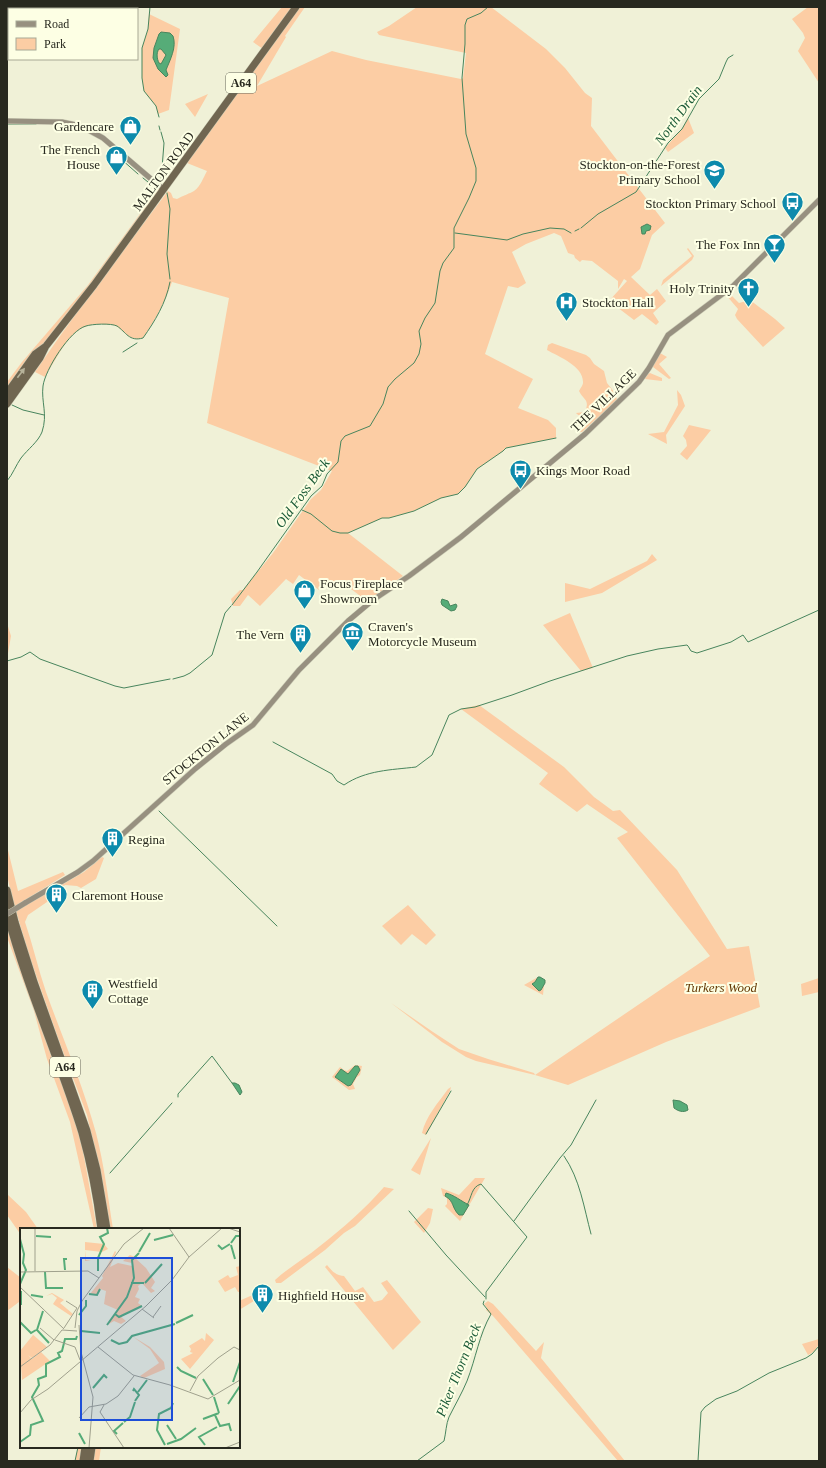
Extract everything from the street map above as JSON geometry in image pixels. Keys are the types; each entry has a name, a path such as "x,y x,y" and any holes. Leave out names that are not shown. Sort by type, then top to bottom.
{"highway":[{"name":"MALTON ROAD","path":"7,404 40,358 46,346 94,285 296,7"},
{"name":"MALTON ROAD","path":"7,393 35,354 46,346"},
{"name":"A64","path":"7,890 15,922 34,982 87,1131 97,1170 107,1228"},
{"name":"A64","path":"7,914 28,985 82,1134 92,1172 101,1228"},
{"path":"83,1461 86,1448"},
{"path":"90,1461 92,1448"}],"street":[{"path":"7,121 62,122 81,126 103,138 164,190"},
{"name":"THE VILLAGE","path":"478,523 574,444 622,400 643,378 668,335 733,286 819,200"},
{"name":"STOCKTON LANE","path":"7,914 60,883 93,861 195,769 253,725 290,679 348,621 373,600 409,576 478,523"}],"green space":[{"path":"282,7 292,7 263,49 253,42"},
{"path":"300,7 305,7 285,36 286,37 257,86 332,51 366,60 461,79 463,78 466,53 379,35 377,32 389,26 417,7 491,7 546,49 565,68 585,93 592,98 591,126 665,223 652,235 640,269 631,277 650,295 657,289 666,301 653,313 659,322 656,325 642,314 634,320 609,301 627,281 624,279 618,289 618,281 592,261 582,260 580,262 574,255 568,253 561,236 554,233 526,244 512,252 526,283 518,288 508,286 485,354 533,379 518,408 548,420 556,428 556,438 506,448 477,469 465,487 458,494 441,498 414,511 389,518 382,518 348,533 403,576 367,601 343,583 339,587 330,582 327,586 323,583 319,590 299,575 293,584 286,579 260,606 248,595 240,606 233,606 231,599 240,590 243,590 273,553 311,499 321,490 332,471 207,423 229,298 172,282 159,311 143,338 131,338 114,325 91,325 82,328 68,340 45,377 35,372 84,303 168,191 171,193 173,198 177,199 193,192 202,182 207,171 187,163"},
{"path":"808,7 819,7 819,83 798,51 805,38 792,19"},
{"path":"149,14 180,29 169,110 158,114 156,106 144,91 142,78 142,48 148,29"},
{"path":"208,94 195,117 185,104"},
{"path":"688,118 694,133 668,152 665,148 682,129"},
{"path":"159,188 161,190 87,289 7,390 7,382 22,362 88,285"},
{"path":"688,248 694,256 692,260 661,286 663,280 692,256 687,249"},
{"path":"729,293 739,303 750,300 785,328 763,347 737,319 735,315 738,309 726,295"},
{"path":"552,343 586,355 590,358 594,364 604,371 607,383 615,393 617,400 582,432 580,432 580,428 588,420 576,413 585,412 587,405 586,400 579,391 583,384 582,377 570,363 547,350 548,345"},
{"path":"660,353 667,357 659,364 671,378 669,379 653,367 653,364"},
{"path":"650,373 662,378 662,381 645,379"},
{"path":"677,390 681,395 685,406 666,435 667,444 648,434 664,432 678,405"},
{"path":"689,425 711,430 687,460 680,454 687,446 686,440 683,436"},
{"path":"652,554 657,560 602,593 565,602 565,583 590,589 647,561"},
{"path":"570,613 593,668 581,671 543,625"},
{"path":"7,623 11,636 7,659"},
{"name":"Turkers Wood","path":"479,705 564,767 594,797 613,811 620,810 677,870 727,949 749,946 760,1007 666,1042 568,1085 535,1075 710,956 617,838 628,832 587,804 577,812 539,784 548,773 461,709"},
{"path":"7,846 18,891 63,872 65,875 14,907 7,875"},
{"path":"102,857 104,858 96,879 81,888 77,886 65,885 47,902 28,915 25,922 46,992 91,1115 104,1169 113,1228 110,1228 102,1183 87,1115 29,955 16,911 84,872"},
{"path":"408,905 436,935 426,945 412,934 401,945 382,926"},
{"path":"7,919 81,1140 97,1228 94,1228 70,1122 47,1059 34,1011 7,937"},
{"path":"538,977 533,983 541,990 544,985 543,995 524,985"},
{"path":"819,978 819,992 802,996 801,984"},
{"path":"391,1003 459,1049 534,1073 535,1075 476,1061 466,1057 442,1042"},
{"path":"355,1065 362,1066 360,1075 353,1084 355,1089 349,1090 332,1077 340,1067 347,1071"},
{"path":"451,1087 426,1135 422,1133 426,1121 448,1089"},
{"path":"431,1138 420,1175 411,1170"},
{"path":"475,1178 485,1178 460,1221 445,1206 447,1204 447,1198 443,1196 441,1188 459,1195"},
{"path":"384,1187 394,1189 355,1226 344,1233 325,1250 281,1283 276,1283 275,1280 280,1275 315,1250 354,1218"},
{"path":"7,1194 26,1212 37,1228 20,1228 20,1234 7,1215"},
{"path":"428,1208 433,1209 430,1223 424,1233 414,1222"},
{"path":"327,1265 336,1274 344,1276 355,1291 363,1287 374,1302 382,1300 388,1293 381,1283 387,1280 421,1322 393,1350 325,1267"},
{"path":"7,1267 20,1277 20,1303 19,1302 7,1311"},
{"path":"269,1289 269,1292 240,1309 240,1301"},
{"path":"488,1301 493,1304 536,1351 544,1342 541,1358 625,1461 618,1461 493,1316 486,1310 487,1308 484,1304"},
{"path":"819,1339 816,1349 808,1355 802,1344"},
{"path":"78,1448 82,1448 80,1461 75,1461"},
{"path":"95,1448 101,1448 99,1461 93,1461"}],"shaded area":[{"path":"161,32 170,33 174,40 172,53 166,70 168,75 166,77 158,69 153,58 154,48","holes":["161,49 166,55 161,64 159,63 157,56 157,52"]},
{"path":"647,224 651,226 650,230 646,231 645,234 642,234 641,227"},
{"path":"442,599 448,601 450,606 456,604 457,606 455,610 451,611 442,605"},
{"path":"538,977 545,980 545,983 539,991 532,984"},
{"path":"355,1066 358,1066 360,1070 351,1085 348,1086 335,1077 341,1069 348,1074"},
{"path":"232,1083 239,1085 242,1092 240,1095"},
{"path":"673,1100 680,1101 687,1105 688,1110 679,1111 674,1108"},
{"path":"446,1193 469,1205 463,1215 459,1215 450,1200 445,1196"}],"waterway":[{"path":"150,7 148,29 142,48 142,78 144,91 156,106 159,117"},
{"name":"Old Foss Beck","path":"232,605 311,496 322,486 327,474 338,462 341,441 345,436 370,426 383,404 388,387 414,363 419,354 421,344 419,331 425,318 435,303 440,271 443,263 454,248 454,228 476,181 476,168 466,134 462,78 465,25 467,19 481,13 488,7"},
{"name":"North Drain","path":"581,228 598,214 636,192 668,143 682,129 699,99 719,79 728,58 733,55"},
{"path":"7,124 36,124"},
{"path":"159,126 160,130"},
{"path":"161,132 164,143 161,181"},
{"path":"121,159 138,174"},
{"path":"143,178 153,186"},
{"path":"167,193 170,209 167,254 170,279"},
{"path":"455,233 507,240 523,234 550,228 564,229 571,233"},
{"path":"575,231 579,229"},
{"path":"7,481 21,458 42,432 44,426 43,386 48,370 66,343 80,329 97,324 114,325 131,338 143,338 160,312 170,282"},
{"path":"123,352 137,343"},
{"path":"12,405 23,410 44,415"},
{"path":"302,510 311,514 332,531 348,533 382,518 389,518 414,511 441,498 458,494 465,487 477,469 506,448 556,438"},
{"name":"Old Foss Beck","path":"173,679 190,673 212,655 225,613 231,606"},
{"path":"273,742 332,774 337,781 344,785 361,776 388,770 416,767 432,755 449,715 461,709 475,707 627,656 658,649 687,645 691,651 697,653 731,642 743,635 748,642 819,610"},
{"name":"Old Foss Beck","path":"7,661 21,657 30,652 40,659 124,688 170,679"},
{"path":"159,811 277,926"},
{"path":"178,1097 178,1094 212,1056 232,1083"},
{"path":"426,1134 451,1091"},
{"path":"514,1221 571,1145 596,1100"},
{"path":"110,1173 172,1103"},
{"path":"564,1156 578,1184 591,1234"},
{"path":"467,1205 473,1190 481,1184 527,1237 486,1292 486,1299"},
{"path":"409,1211 446,1255 485,1297"},
{"name":"Piker Thorn Beck","path":"417,1461 444,1441 449,1417 467,1381 483,1330 491,1314 483,1304 484,1301"},
{"path":"698,1461 701,1412 705,1407 716,1399 737,1391 769,1373 806,1358 819,1346"},
{"path":"75,1461 78,1448"}],"place":[{"name":"Gardencare","path":"130,146"},
{"name":"The French House","path":"116,176"},
{"name":"Stockton-on-the-Forest Primary School","path":"715,190"},
{"name":"Stockton Primary School","path":"792,222"},
{"name":"The Fox Inn","path":"775,264"},
{"name":"Holy Trinity","path":"749,308"},
{"name":"Stockton Hall","path":"566,322"},
{"name":"Kings Moor Road","path":"521,490"},
{"name":"Focus Fireplace Showroom","path":"304,610"},
{"name":"Craven's Motorcycle Museum","path":"352,652"},
{"name":"The Vern","path":"300,654"},
{"name":"Regina","path":"112,858"},
{"name":"Claremont House","path":"57,914"},
{"name":"Westfield Cottage","path":"92,1010"},
{"name":"Highfield House","path":"263,1314"}]}
